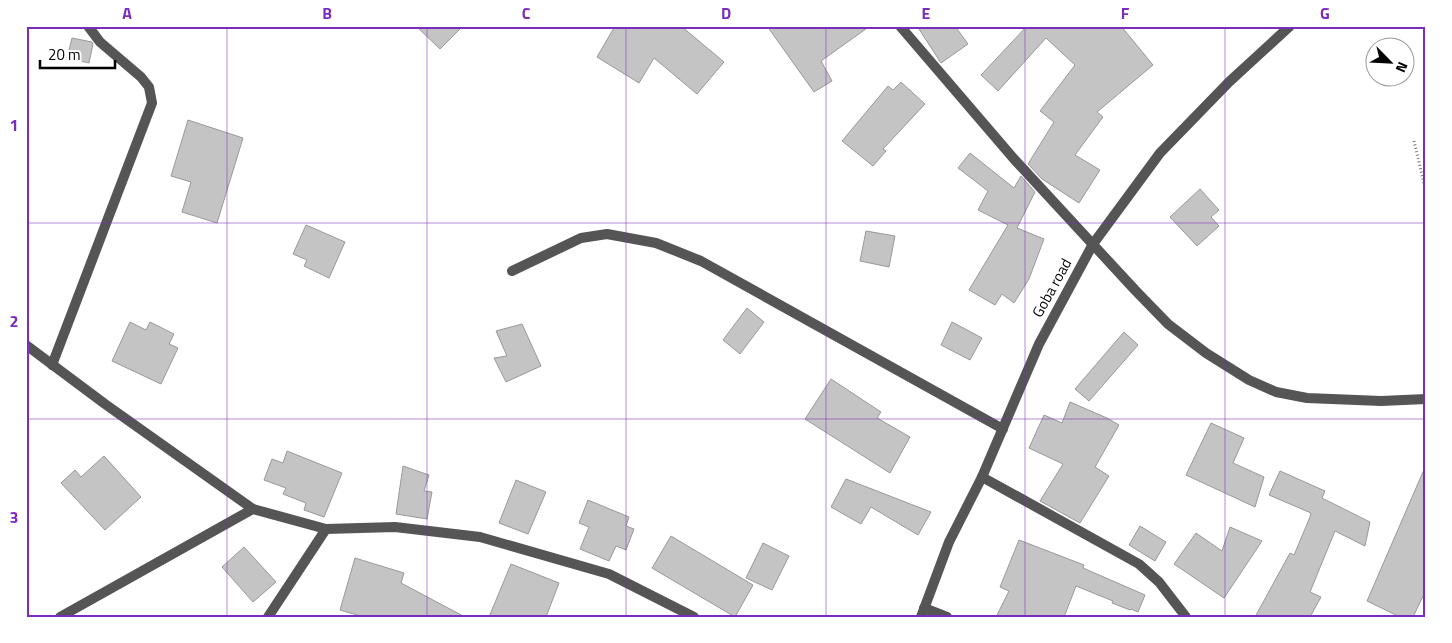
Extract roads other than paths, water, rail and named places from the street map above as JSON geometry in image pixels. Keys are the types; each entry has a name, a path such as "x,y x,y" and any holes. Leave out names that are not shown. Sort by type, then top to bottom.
{"street":[{"path":"52,365 152,103 149,87 141,77 100,42 88,26"},
{"path":"900,26 1014,159 1093,244 1168,324 1206,353 1249,380 1276,392 1307,398 1381,401 1426,399"},
{"name":"Goba road","path":"923,612 949,542 982,476 1039,344 1093,244 1160,153 1229,82 1290,26"},
{"path":"512,271 581,238 607,234 656,243 701,261 1003,429"},
{"path":"26,345 253,509 326,529 395,527 480,537 609,574 676,613 694,617"},
{"path":"982,476 1139,564 1159,582 1186,617"},
{"path":"60,617 253,509"},
{"path":"268,617 326,529"},
{"path":"923,612 947,617"}]}
